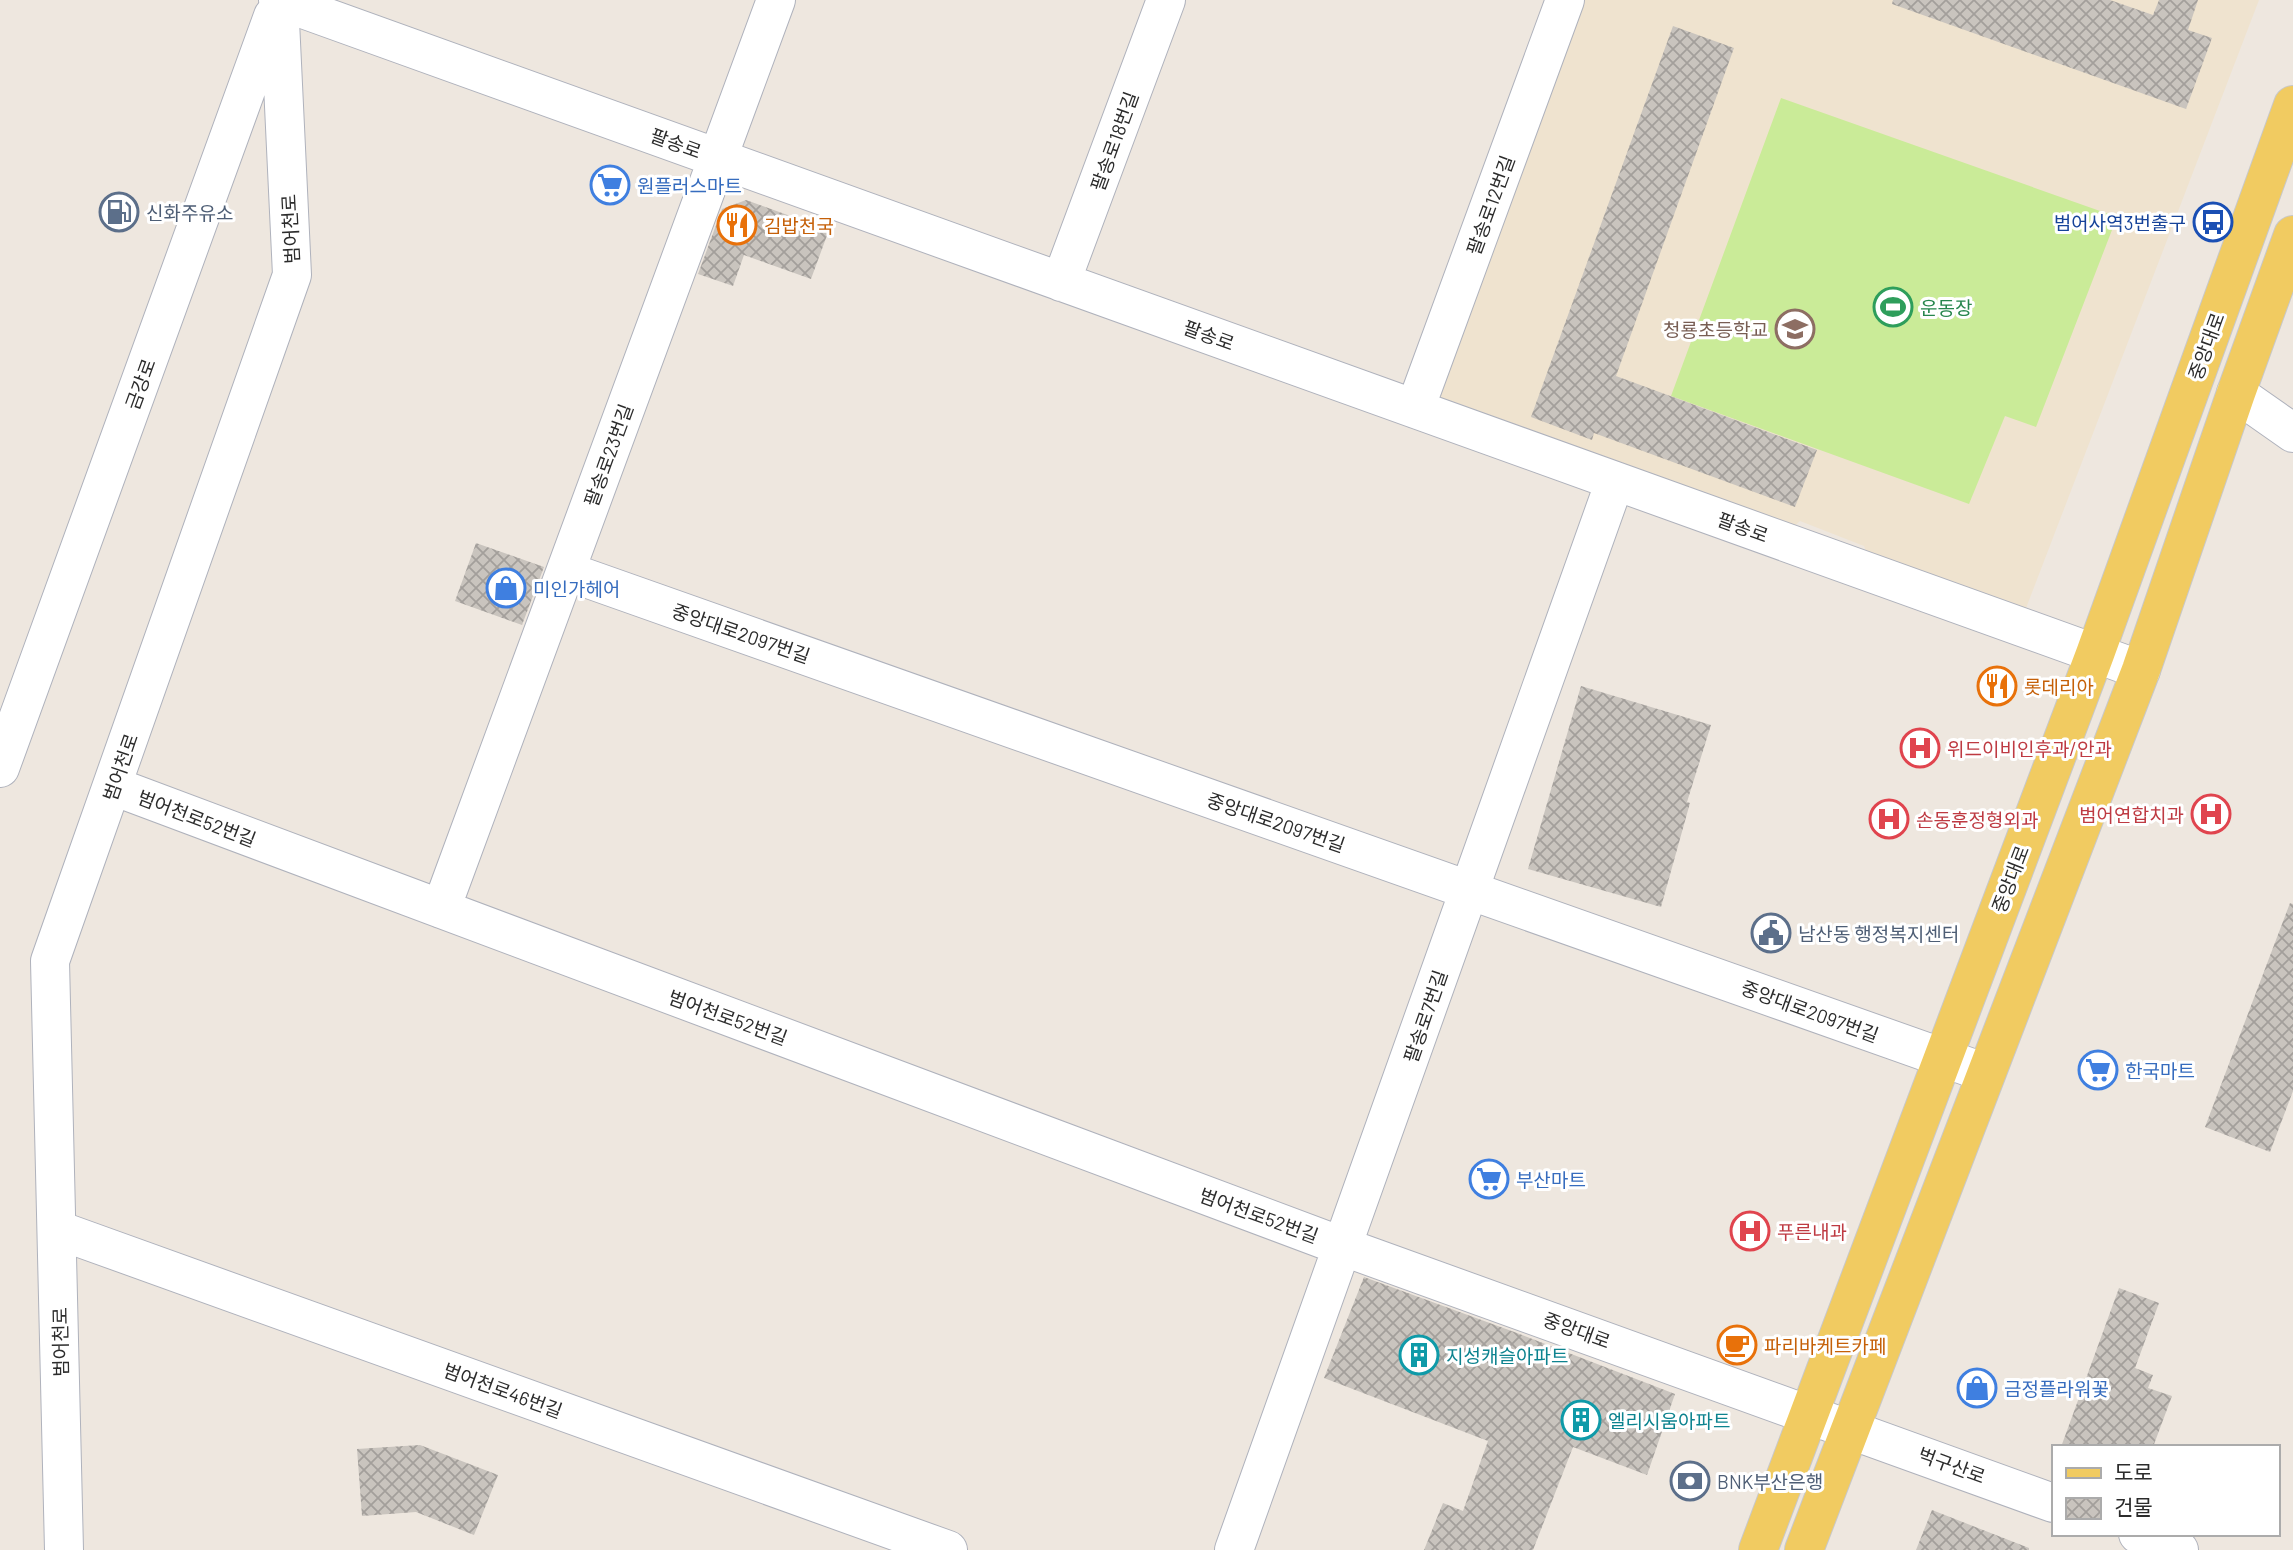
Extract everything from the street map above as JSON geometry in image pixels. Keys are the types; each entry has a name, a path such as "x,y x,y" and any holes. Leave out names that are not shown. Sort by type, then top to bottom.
{"main road":[{"name":"중앙대로","path":"1758,1550 2095,654 2293,105"},
{"path":"1804,1550 2141,670 2293,235"}],"street":[{"name":"팔송로","path":"279,0 2141,670"},
{"name":"금강로","path":"0,766 279,0"},
{"name":"범어천로","path":"64,1550 50,961 292,275 279,0"},
{"name":"팔송로23번길","path":"441,909 776,0"},
{"name":"팔송로18번길","path":"1061,282 1166,0"},
{"name":"팔송로12번길","path":"1415,409 1565,0"},
{"path":"2236,393 2293,433"},
{"name":"팔송로7번길","path":"1234,1550 1615,481"},
{"name":"중앙대로2097번길","path":"566,571 1986,1073"},
{"name":"범어천로52번길","path":"113,786 1343,1247"},
{"name":"범어천로46번길","path":"58,1230 948,1550"},
{"name":"중앙대로","path":"1343,1247 1850,1428"},
{"name":"벅구산로","path":"1850,1428 2052,1503"},
{"path":"2143,1536 2179,1550"}],"shaded area":[{"name":"청룡초등학교","path":"1581,0 2259,0 2023,616 1868,556 1864,546 1800,521 1790,530 1430,396"}],"green space":[{"name":"운동장","path":"1781,98 2117,217 2036,427 2005,416 1969,504 1671,396"}],"building":[{"path":"1893,0 2110,0 2153,15 2159,0 2198,0 2188,30 2212,38 2186,109 1892,4"},
{"path":"1673,26 1734,48 1616,376 1817,450 1795,507 1594,433 1592,440 1531,417"},
{"path":"746,200 829,230 811,279 744,255 733,286 698,274 722,209"},
{"path":"476,543 544,567 522,625 455,601"},
{"path":"1581,686 1711,725 1687,802 1690,803 1661,907 1528,869"},
{"path":"2290,903 2293,904 2293,1091 2270,1152 2205,1127"},
{"path":"1364,1277 1675,1394 1647,1475 1573,1447 1533,1550 1424,1550 1443,1503 1463,1511 1488,1441 1324,1378"},
{"path":"2119,1288 2159,1303 2135,1368 2153,1375 2148,1388 2172,1396 2154,1445 2062,1445"},
{"path":"420,1445 498,1475 474,1535 416,1512 362,1516 357,1449"},
{"path":"1932,1510 2029,1548 2029,1550 1916,1550"}],"place":[{"name":"원플러스마트","path":"610,185"},
{"name":"신화주유소","path":"119,212"},
{"name":"범어사역3번출구","path":"2213,222"},
{"name":"김밥천국","path":"737,225"},
{"name":"운동장","path":"1893,307"},
{"name":"청룡초등학교","path":"1795,329"},
{"name":"미인가헤어","path":"506,588"},
{"name":"롯데리아","path":"1997,686"},
{"name":"위드이비인후과/안과","path":"1920,748"},
{"name":"범어연합치과","path":"2211,814"},
{"name":"손동훈정형외과","path":"1889,819"},
{"name":"남산동 행정복지센터","path":"1771,933"},
{"name":"한국마트","path":"2098,1070"},
{"name":"부산마트","path":"1489,1179"},
{"name":"푸른내과","path":"1750,1231"},
{"name":"파리바케트카페","path":"1737,1345"},
{"name":"지성캐슬아파트","path":"1419,1355"},
{"name":"금정플라워꽃","path":"1977,1388"},
{"name":"엘리시움아파트","path":"1581,1420"},
{"name":"BNK부산은행","path":"1690,1481"}]}
